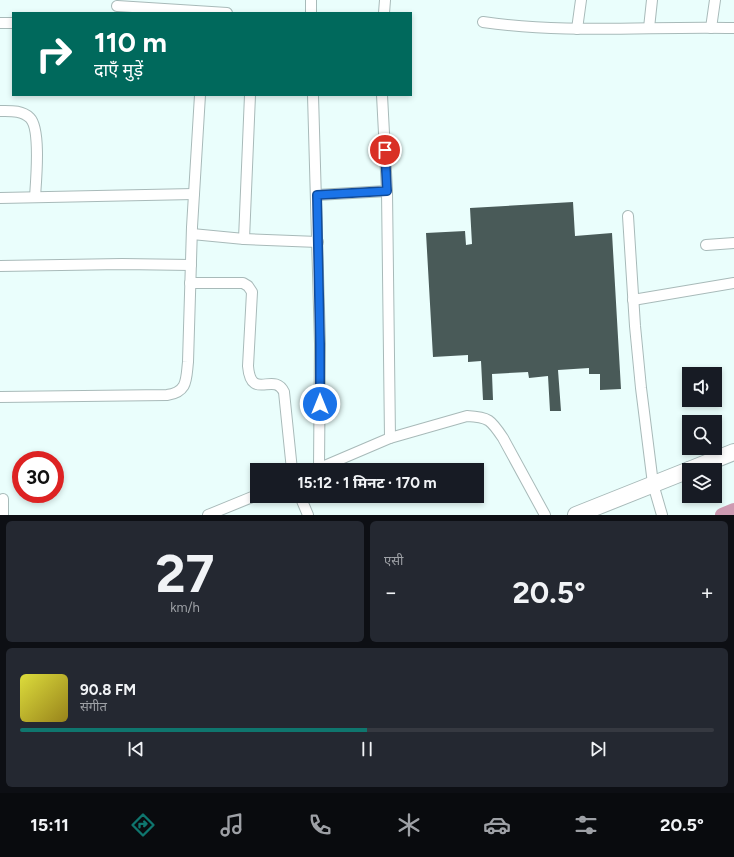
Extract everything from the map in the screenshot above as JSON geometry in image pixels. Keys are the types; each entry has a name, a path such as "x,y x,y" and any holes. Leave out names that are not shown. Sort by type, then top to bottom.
{"main road":[{"path":"706,463 734,452"},
{"path":"576,515 682,473"}],"street":[{"path":"312,0 312,12"},
{"path":"384,12 385,0"},
{"path":"577,28 581,0"},
{"path":"649,28 652,0"},
{"path":"711,28 715,0"},
{"path":"117,6 204,12"},
{"path":"483,22 512,26 577,28 734,28"},
{"path":"0,23 12,23"},
{"path":"0,396 167,395 180,392 186,383 192,234 200,96"},
{"path":"244,239 250,96"},
{"path":"313,96 320,344 317,463"},
{"path":"382,96 387,191 390,438"},
{"path":"0,111 23,113 30,118 35,126 35,197"},
{"path":"317,195 387,191"},
{"path":"0,198 194,194"},
{"path":"628,216 633,300 641,380 653,484 662,515"},
{"path":"192,234 244,239 318,242"},
{"path":"706,245 734,243"},
{"path":"0,266 122,264 191,265"},
{"path":"190,283 243,283 248,286 252,292 248,376 255,384 279,385 284,392 291,463"},
{"path":"633,300 734,283"},
{"path":"331,463 390,438 467,416 488,419 503,438 545,515"},
{"path":"208,515 250,498"},
{"path":"2,515 3,499"},
{"path":"303,503 308,515"}],"building":[{"path":"573,202 575,236 612,233 621,389 600,390 600,374 589,374 589,368 558,370 561,411 550,411 548,376 529,378 528,372 492,374 493,400 483,400 481,361 468,362 468,355 433,357 426,233 465,231 466,245 472,244 470,208"}],"waterway":[{"path":"722,515 734,510"}],"route":[{"path":"320,404 317,195 387,191 385,150"}]}
